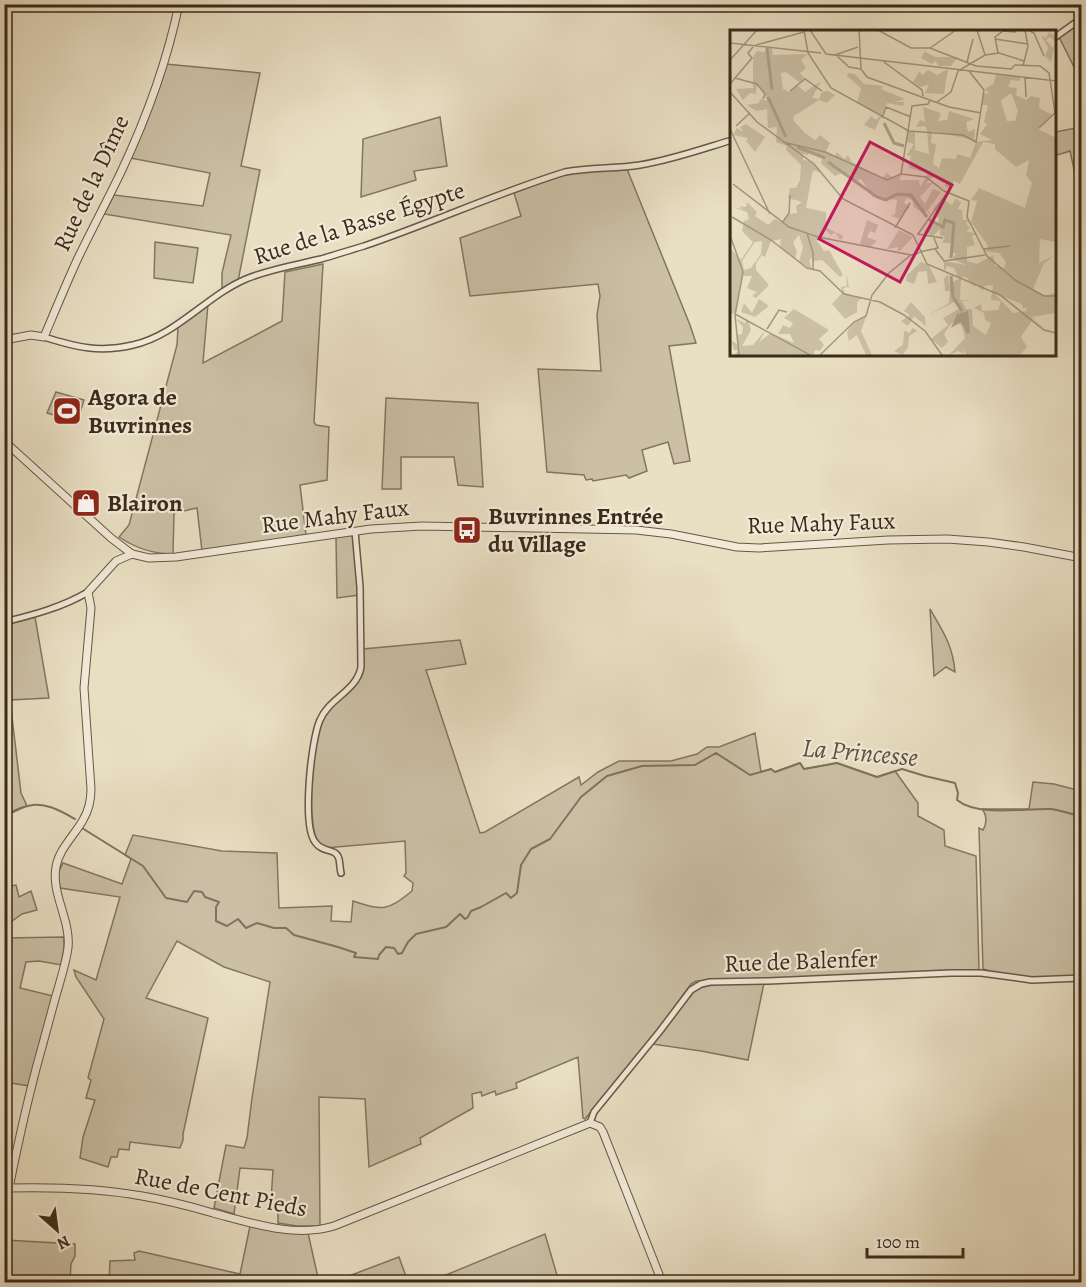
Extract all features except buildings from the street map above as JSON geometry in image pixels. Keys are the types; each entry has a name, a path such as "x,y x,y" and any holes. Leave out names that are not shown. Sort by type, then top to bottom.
{"street":[{"name":"Rue de la Dîme","path":"44,337 77,261 134,143 159,76 179,4"},
{"path":"1056,37 1082,18"},
{"name":"Rue de la Basse Égypte","path":"44,337 88,349 119,348 143,342 168,330 244,279 264,272 324,258 365,245 565,172 638,166 730,141"},
{"path":"4,340 35,335 44,337"},
{"path":"4,441 111,538 132,554 116,561 88,592 76,600 4,622"},
{"name":"Rue Mahy Faux","path":"132,554 149,558 176,557 355,531 422,526 636,530 671,534 737,547 759,548 888,540 947,539 988,542 1082,558"},
{"path":"341,873 337,854 323,850 315,843 309,829 309,815 314,742 320,718 330,705 353,685 362,667 360,587 355,531"},
{"path":"7,1188 35,1071 68,949 67,925 56,886 56,868 60,854 83,821 91,800 84,688 91,608 88,592"},
{"name":"Rue de Balenfer","path":"590,1123 594,1112 691,990 701,984 951,973 981,973 1032,980 1082,978"},
{"path":"590,1123 600,1127 608,1142 662,1282"},
{"name":"Rue de Cent Pieds","path":"7,1188 81,1189 139,1196 174,1202 250,1223 296,1230 319,1229 334,1226 590,1123"}],"shaded area":[{"path":"1081,21 1081,73 1078,75 1059,37"},
{"path":"165,64 260,73 241,166 260,170 238,281 222,290 222,273 231,235 104,214 114,195 203,206 210,173 130,158"},
{"path":"440,117 447,166 414,171 416,180 361,197 363,139"},
{"path":"1082,127 1081,201 1070,151 1056,155 1056,132"},
{"path":"627,169 696,343 669,346 690,461 674,464 668,442 642,450 647,471 629,478 626,475 593,481 592,479 586,480 584,475 547,472 538,369 601,371 597,315 600,296 598,284 470,296 460,238 521,216 514,193 575,172"},
{"path":"155,242 198,248 193,283 154,278"},
{"path":"323,264 314,422 316,425 329,427 327,480 300,485 306,535 202,551 197,508 174,513 173,554 145,550 119,537 129,525 177,345 178,327 208,304 203,363 282,321 285,272"},
{"path":"56,392 84,400 77,422 47,413"},
{"path":"386,398 478,403 483,487 458,485 454,457 401,457 401,489 382,489"},
{"path":"350,535 354,538 359,595 337,598 336,537"},
{"path":"930,609 950,646 955,672 946,667 934,676"},
{"path":"35,617 49,698 10,700 21,793 27,806 5,816 5,625"},
{"path":"460,640 466,664 426,670 480,833 579,777 581,785 598,772 619,761 671,761 697,754 707,747 719,747 755,733 761,772 771,769 775,772 800,763 804,769 837,763 877,777 895,771 918,803 918,816 944,830 945,846 976,856 978,971 696,981 691,984 651,1039 585,1119 583,1118 578,1057 516,1083 517,1088 496,1095 495,1091 482,1096 481,1092 472,1094 473,1108 420,1138 421,1144 369,1167 365,1099 319,1097 320,1226 297,1226 278,1223 278,1201 271,1200 273,1170 240,1168 234,1214 214,1208 226,1145 244,1148 247,1138 270,982 224,967 177,941 146,998 208,1018 180,1148 130,1142 129,1150 119,1149 117,1157 111,1157 108,1167 80,1158 83,1137 95,1100 86,1098 91,1080 88,1078 104,1019 76,977 74,970 96,980 120,897 60,888 58,873 63,863 122,884 131,859 125,855 133,835 222,851 277,853 279,908 332,906 331,921 351,922 353,901 379,908 391,906 412,891 413,883 404,876 406,873 405,841 325,848 314,837 311,825 310,793 313,757 319,727 327,712 361,677 363,649"},
{"path":"1033,782 1054,784 1081,791 1081,977 1019,977 983,969 979,828 983,830 986,820 982,809 1029,809"},
{"path":"16,885 19,897 31,891 37,910 22,914 5,926 5,887"},
{"path":"64,937 61,965 39,961 26,962 20,988 53,996 29,1086 5,1082 4,938"},
{"path":"764,983 748,1060 652,1044 692,992 718,984"},
{"path":"250,1226 308,1233 319,1282 109,1282 110,1261 135,1260 134,1253 139,1251 240,1274"},
{"path":"545,1234 559,1282 429,1282"},
{"path":"5,1240 75,1244 70,1282 5,1282"},
{"path":"399,1257 408,1282 333,1282"}],"waterway":[{"name":"La Princesse","path":"82,828 143,866 166,898 187,902 194,891 202,892 205,897 219,902 216,907 216,921 227,926 238,919 246,928 257,923 274,928 286,928 294,935 356,953 354,957 378,959 386,947 394,948 398,954 402,953 416,934 446,927 460,914 465,919 471,911 506,893 511,898 517,893 521,865 531,849 550,839 581,797 607,776 642,766 695,765 716,753 750,775 771,769 775,772 800,763 804,769 837,763 877,777 902,769 955,783 958,793 957,800 977,808 989,810 1050,809 1082,817"},
{"name":"La Princesse","path":"4,816 22,807 40,805 75,819"}],"place":[{"name":"Agora de Buvrinnes","path":"67,411"},
{"name":"Blairon","path":"86,503"},
{"name":"Buvrinnes Entrée du Village","path":"467,530"}]}
